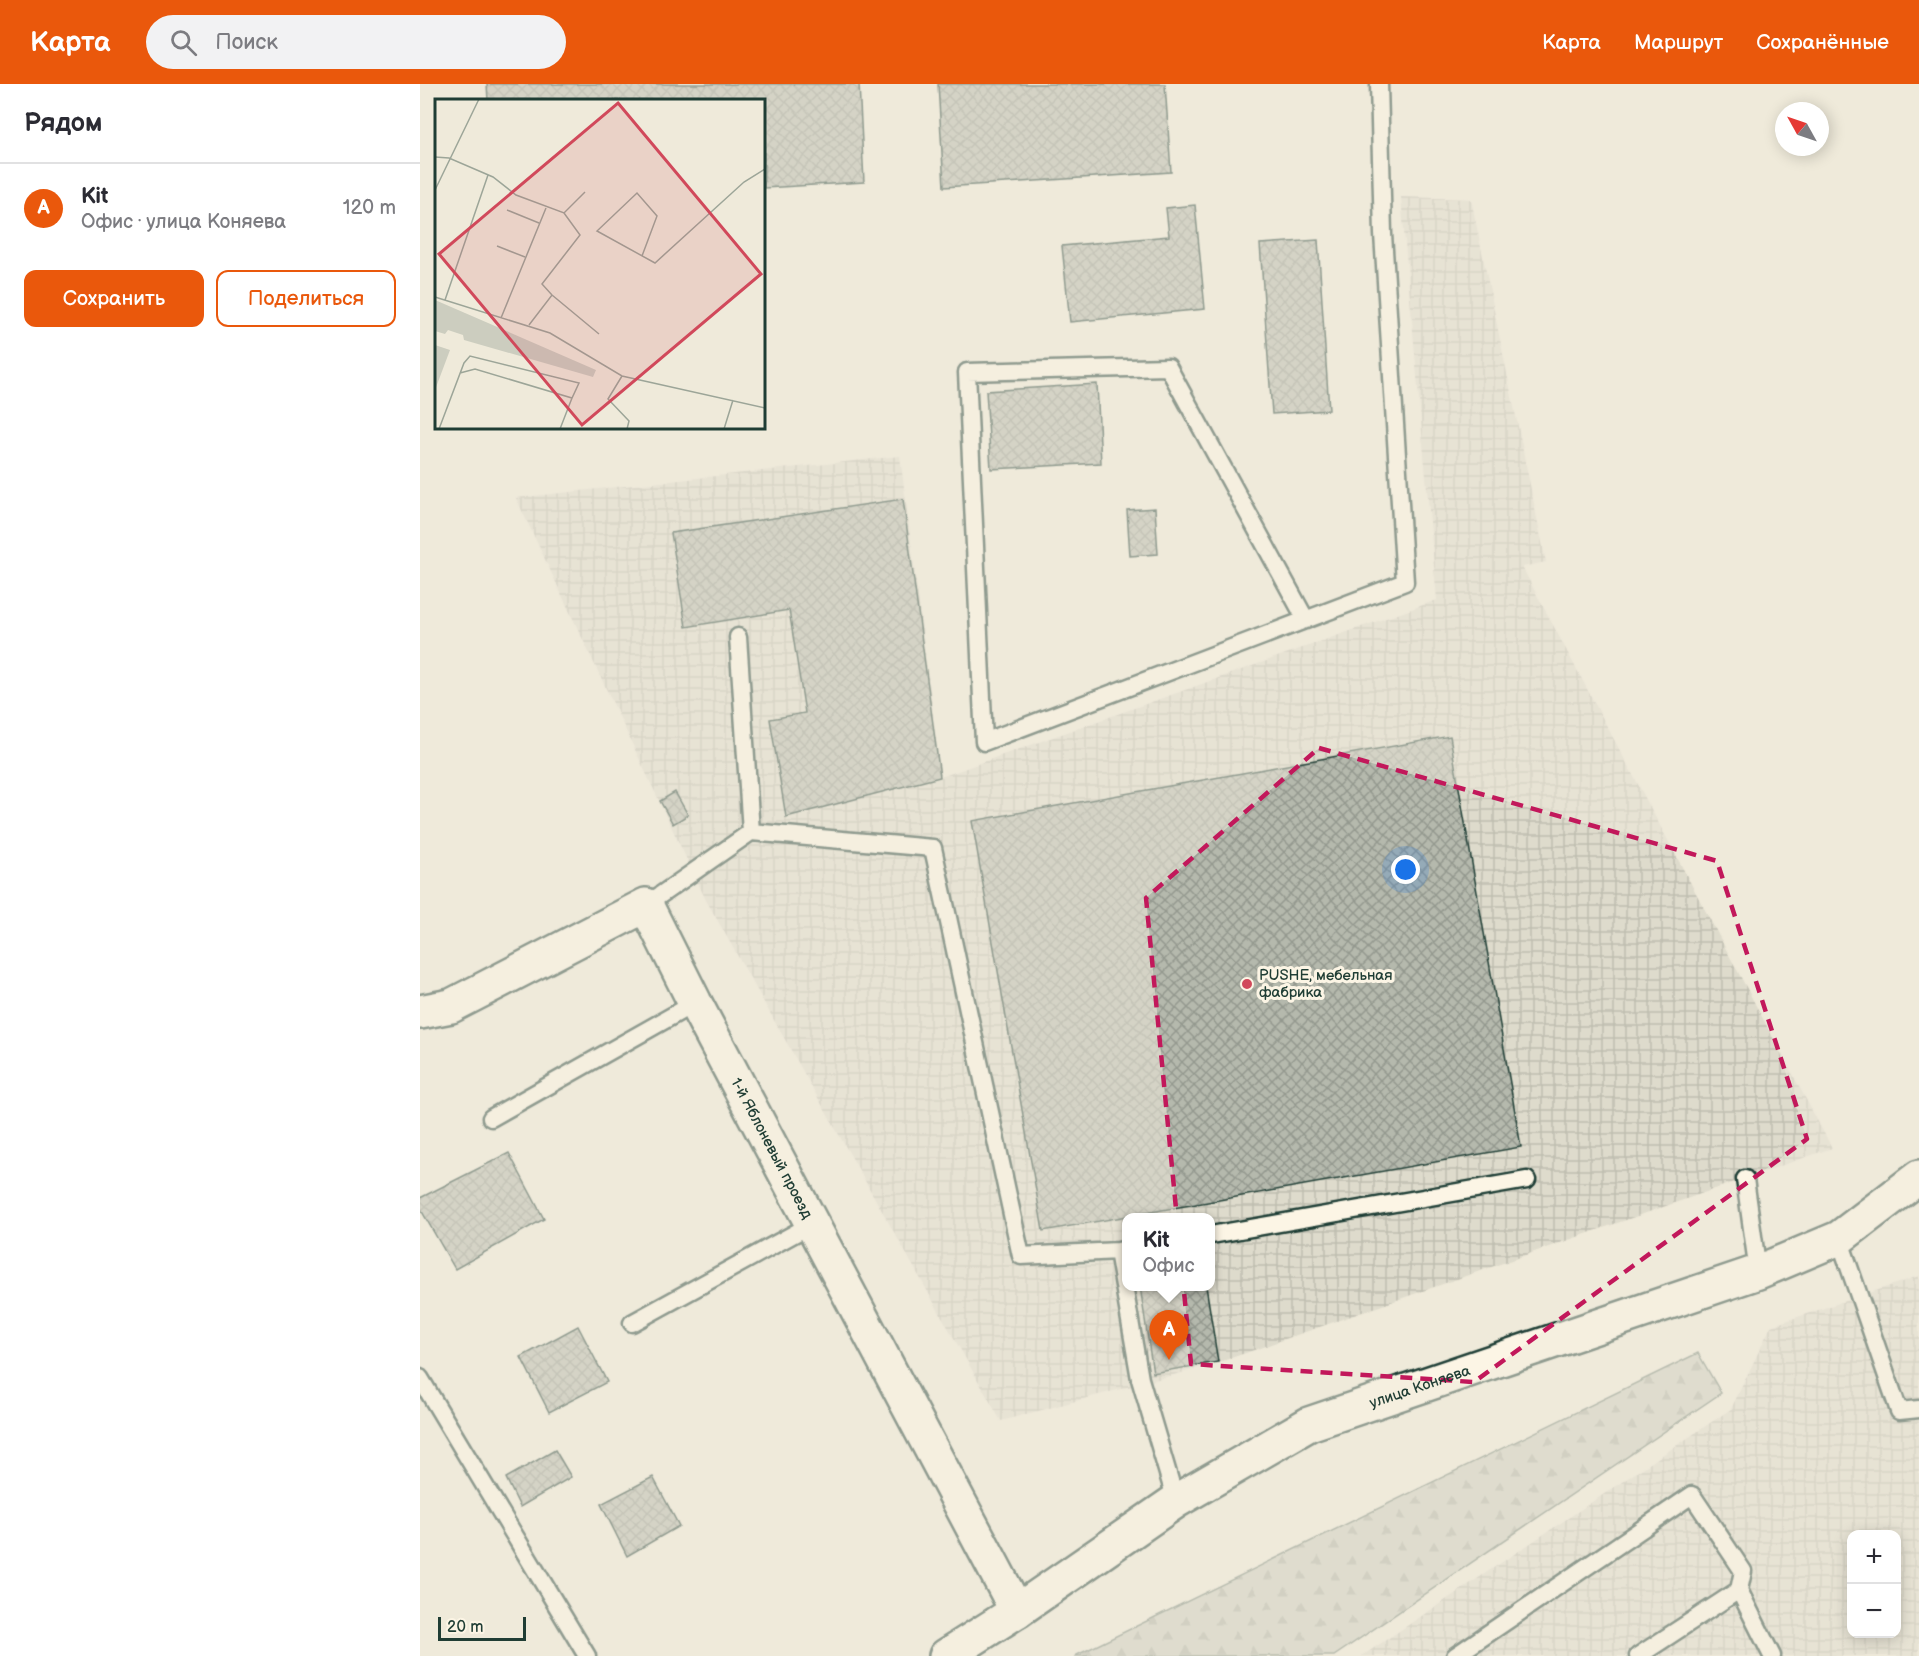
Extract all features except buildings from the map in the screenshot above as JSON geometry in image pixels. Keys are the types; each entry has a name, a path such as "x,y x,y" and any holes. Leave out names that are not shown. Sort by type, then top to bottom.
{"street":[{"name":"1-й Яблоневый проезд","path":"646,905 695,1003 1017,1611"},
{"path":"420,1012 451,1005 646,905"},
{"name":"улица Коняева","path":"946,1656 1017,1611 1176,1501 1309,1424 1758,1272 1839,1238 1919,1177"}],"lane":[{"path":"1306,620 1168,367 967,372 984,742 1306,620 1405,582 1383,234 1379,84"},
{"path":"738,637 751,832"},
{"path":"646,905 751,832 933,848 1021,1256 1122,1250"},
{"path":"491,1118 695,1003"},
{"path":"1745,1179 1758,1272"},
{"path":"1215,1234 1527,1180"},
{"path":"633,1323 812,1224"},
{"path":"1839,1238 1899,1411 1919,1409"},
{"path":"1128,1291 1140,1379 1176,1501"},
{"path":"420,1378 587,1656"},
{"path":"1455,1656 1692,1495 1743,1571 1739,1590 1772,1656"},
{"path":"1638,1656 1739,1590"}],"highlighted area":[{"path":"1319,748 1717,861 1807,1139 1474,1382 1191,1364 1146,898"}],"shaded area":[{"path":"1401,197 1471,199 1546,562 1522,567 1832,1148 1211,1365 1001,1421 706,900 516,498 900,456 941,777 1437,600"},
{"path":"1919,1276 1919,1656 1362,1656 1731,1409 1771,1326"}],"green space":[{"path":"1698,1353 1721,1393 1334,1656 1075,1656"}],"place":[{"name":"PUSHE, мебельная фабрика","path":"1247,984"},
{"name":"Kit","path":"1169,1360"}]}
